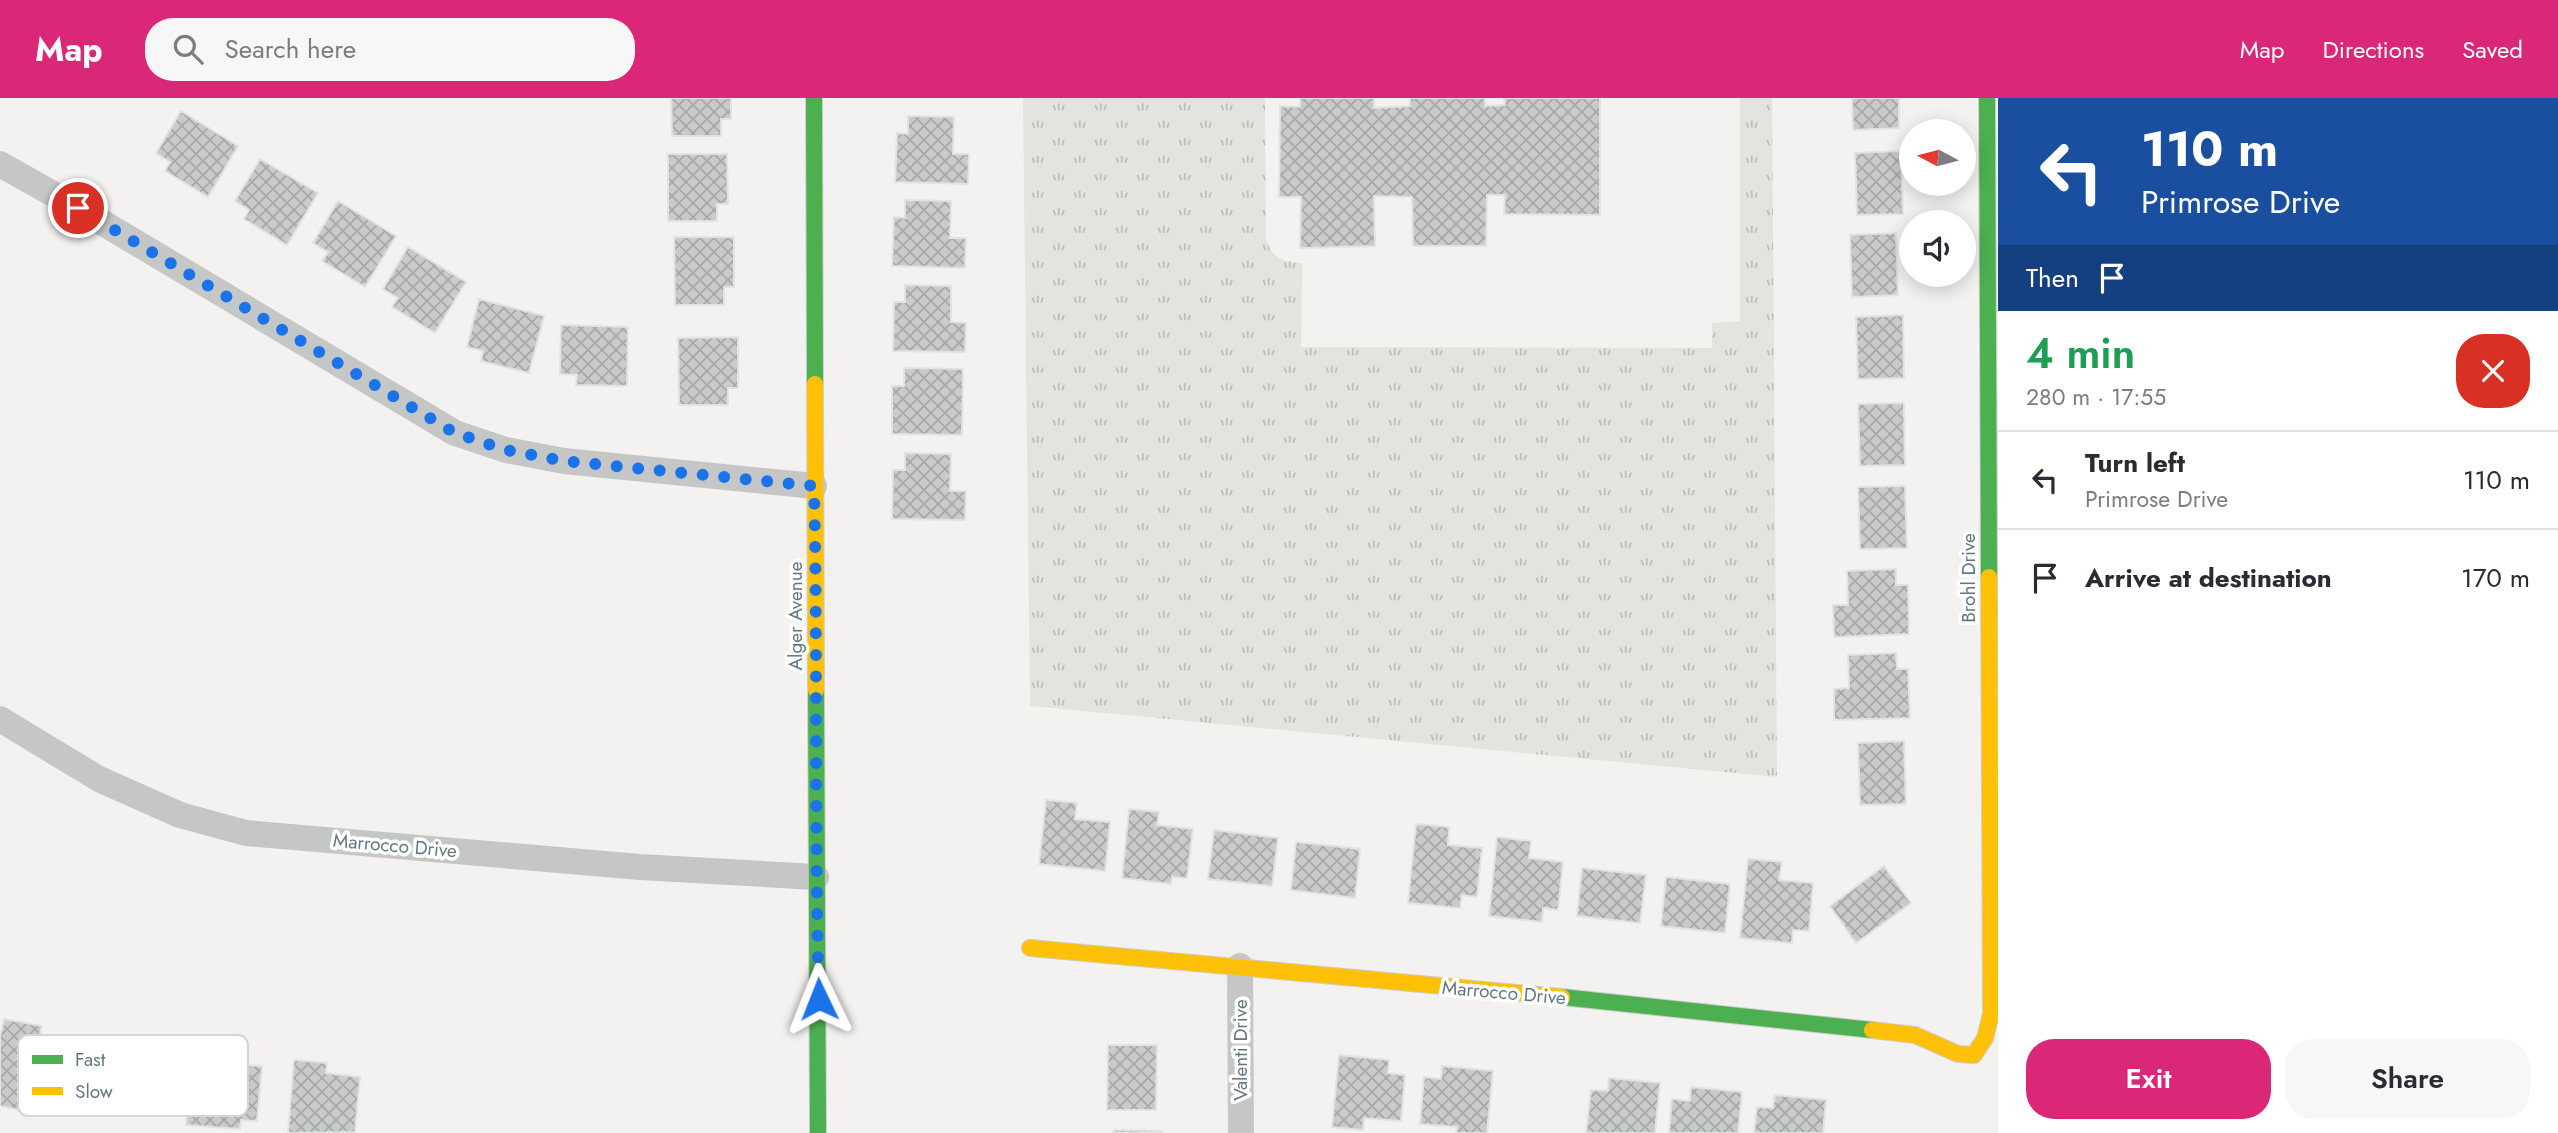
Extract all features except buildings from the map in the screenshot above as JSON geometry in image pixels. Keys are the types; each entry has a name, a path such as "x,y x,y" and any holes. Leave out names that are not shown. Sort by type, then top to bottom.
{"street":[{"name":"Alger Avenue","path":"814,98 818,1133"},
{"name":"Brohl Drive","path":"1974,1055 1985,1038 1991,1014 1987,98"},
{"path":"0,164 455,433 506,450 564,461 814,486"},
{"name":"Marrocco Drive","path":"0,719 99,779 180,815 246,833 639,867 816,877"},
{"name":"Marrocco Drive","path":"1030,948 1581,999 1915,1035 1958,1055 1974,1055"},
{"name":"Valenti Drive","path":"1240,966 1241,1133"}],"green space":[{"path":"1023,98 1265,98 1266,238 1271,250 1279,258 1302,263 1301,347 1712,348 1712,323 1740,321 1740,98 1772,98 1777,777 1030,706"}],"traffic: fast":[{"path":"814,98 815,384"},
{"path":"1987,98 1989,577"},
{"path":"816,690 818,1133"},
{"path":"1562,997 1872,1030"}],"traffic: slow":[{"path":"815,384 816,690"},
{"path":"1872,1030 1915,1035 1958,1054 1974,1055 1985,1038 1991,1014 1989,577"},
{"path":"1030,948 1562,997"}],"route":[{"path":"78,208 455,433 506,450 564,461 814,486 819,999"}]}
